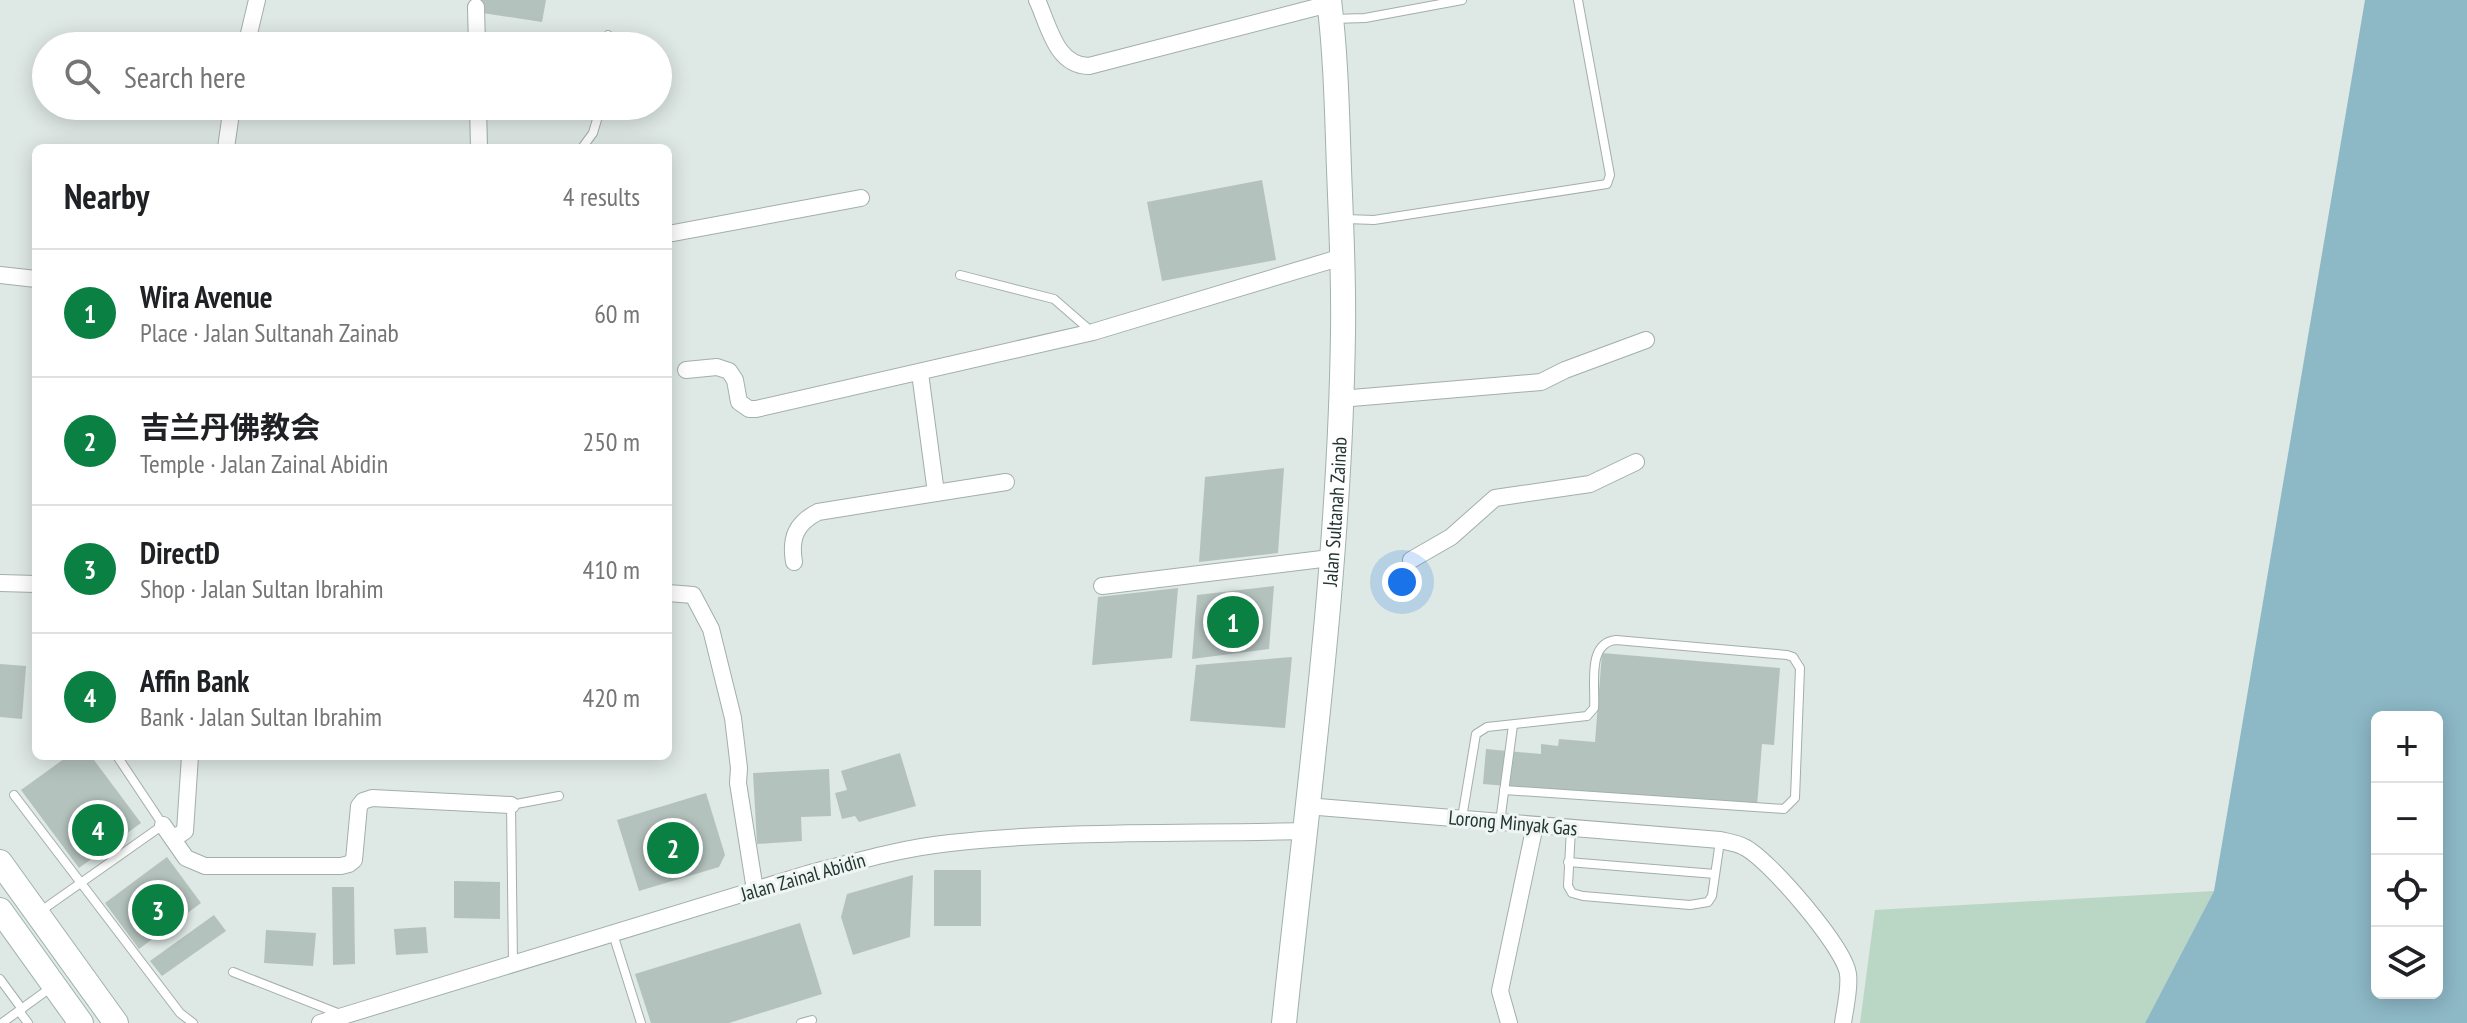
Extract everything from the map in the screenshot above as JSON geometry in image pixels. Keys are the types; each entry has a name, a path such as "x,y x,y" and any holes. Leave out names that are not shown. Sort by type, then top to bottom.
{"main road":[{"name":"Jalan Sultanah Zainab","path":"1284,1023 1330,558 1340,399 1342,257 1330,8"},
{"path":"0,862 116,1023"},
{"path":"0,910 81,1023"}],"street":[{"path":"249,32 257,0"},
{"path":"1037,0 1063,57 1072,64 1089,66 1330,8"},
{"path":"476,7 477,32"},
{"path":"227,144 230,120"},
{"path":"478,120 479,144"},
{"path":"672,233 861,198"},
{"path":"686,370 717,367 729,371 735,380 739,402 749,409 1093,332 1342,257"},
{"path":"0,275 32,279"},
{"path":"1340,399 1541,382 1646,340"},
{"path":"920,373 936,493"},
{"path":"1411,560 1451,537 1495,498 1590,484 1636,462"},
{"path":"794,562 793,539 798,527 818,512 1006,482"},
{"path":"1102,586 1330,558"},
{"path":"0,583 32,584"},
{"path":"672,593 693,595 711,629 733,718 738,783 755,890"},
{"path":"173,839 185,831 190,760"},
{"path":"163,825 186,858 205,866 341,866 354,860 359,806 363,801 372,798 511,805"},
{"name":"Lorong Minyak Gas","path":"1306,806 1720,840 1744,847 1759,858 1820,924 1842,956 1848,975 1843,1023"},
{"path":"1509,1023 1500,991 1535,825"},
{"name":"Jalan Zainal Abidin","path":"320,1023 875,856 948,843 1024,837 1304,831"}],"lane":[{"path":"1330,8 1365,18 1462,0"},
{"path":"1341,219 1374,220 1607,184 1610,175 1578,0"},
{"path":"585,144 597,120"},
{"path":"960,275 1054,299 1093,332"},
{"path":"1462,818 1476,734 1487,727 1581,718 1591,713 1595,703 1594,669 1602,646 1611,640 1787,655 1793,657 1800,668 1795,798 1784,809 1504,790"},
{"path":"1500,822 1513,725"},
{"path":"37,914 163,825 120,760"},
{"path":"14,795 180,1013 193,1023"},
{"path":"513,964 511,805 559,796"},
{"path":"1571,828 1568,886 1572,893 1613,898 1702,904 1712,896 1720,840"},
{"path":"1568,862 1715,874"},
{"path":"613,934 641,1023"},
{"path":"233,972 344,1015"},
{"path":"0,979 28,1023"},
{"path":"2,1023 54,985"},
{"path":"801,1023 812,1020"}],"green space":[{"path":"2214,891 2145,1023 1860,1023 1875,910"}],"water":[{"path":"2365,0 2467,0 2467,1023 2145,1023 2214,891"}],"building":[{"path":"478,0 546,0 542,22 476,12"},
{"path":"1262,180 1276,260 1162,281 1147,202"},
{"path":"1284,468 1278,553 1199,562 1205,477"},
{"path":"1274,586 1269,649 1192,659 1197,595"},
{"path":"1178,588 1172,658 1092,665 1098,597"},
{"path":"1602,653 1780,668 1774,745 1762,744 1757,806 1483,784 1486,749 1541,754 1541,744 1558,746 1559,739 1595,742"},
{"path":"1292,657 1285,728 1190,721 1196,665"},
{"path":"0,664 26,666 22,719 0,717"},
{"path":"900,753 916,806 859,822 855,816 842,819 835,793 847,790 841,771"},
{"path":"62,760 94,760 141,823 79,868 21,790"},
{"path":"829,769 831,816 801,817 802,841 757,844 753,773"},
{"path":"706,793 725,855 719,867 639,891 617,820"},
{"path":"167,857 201,903 139,949 105,903"},
{"path":"934,870 981,870 981,926 934,926"},
{"path":"913,875 910,937 853,955 841,917 847,894"},
{"path":"454,881 500,882 500,919 454,918"},
{"path":"332,887 354,887 355,964 333,965"},
{"path":"214,915 226,931 162,976 150,961"},
{"path":"800,923 822,994 729,1023 651,1023 635,974"},
{"path":"426,927 428,953 396,955 394,929"},
{"path":"266,930 316,933 313,966 264,963"}],"place":[{"name":"Wira Avenue","path":"1233,622"},
{"name":"Affin Bank","path":"98,830"},
{"name":"吉兰丹佛教会","path":"673,848"},
{"name":"DirectD","path":"158,910"}]}
